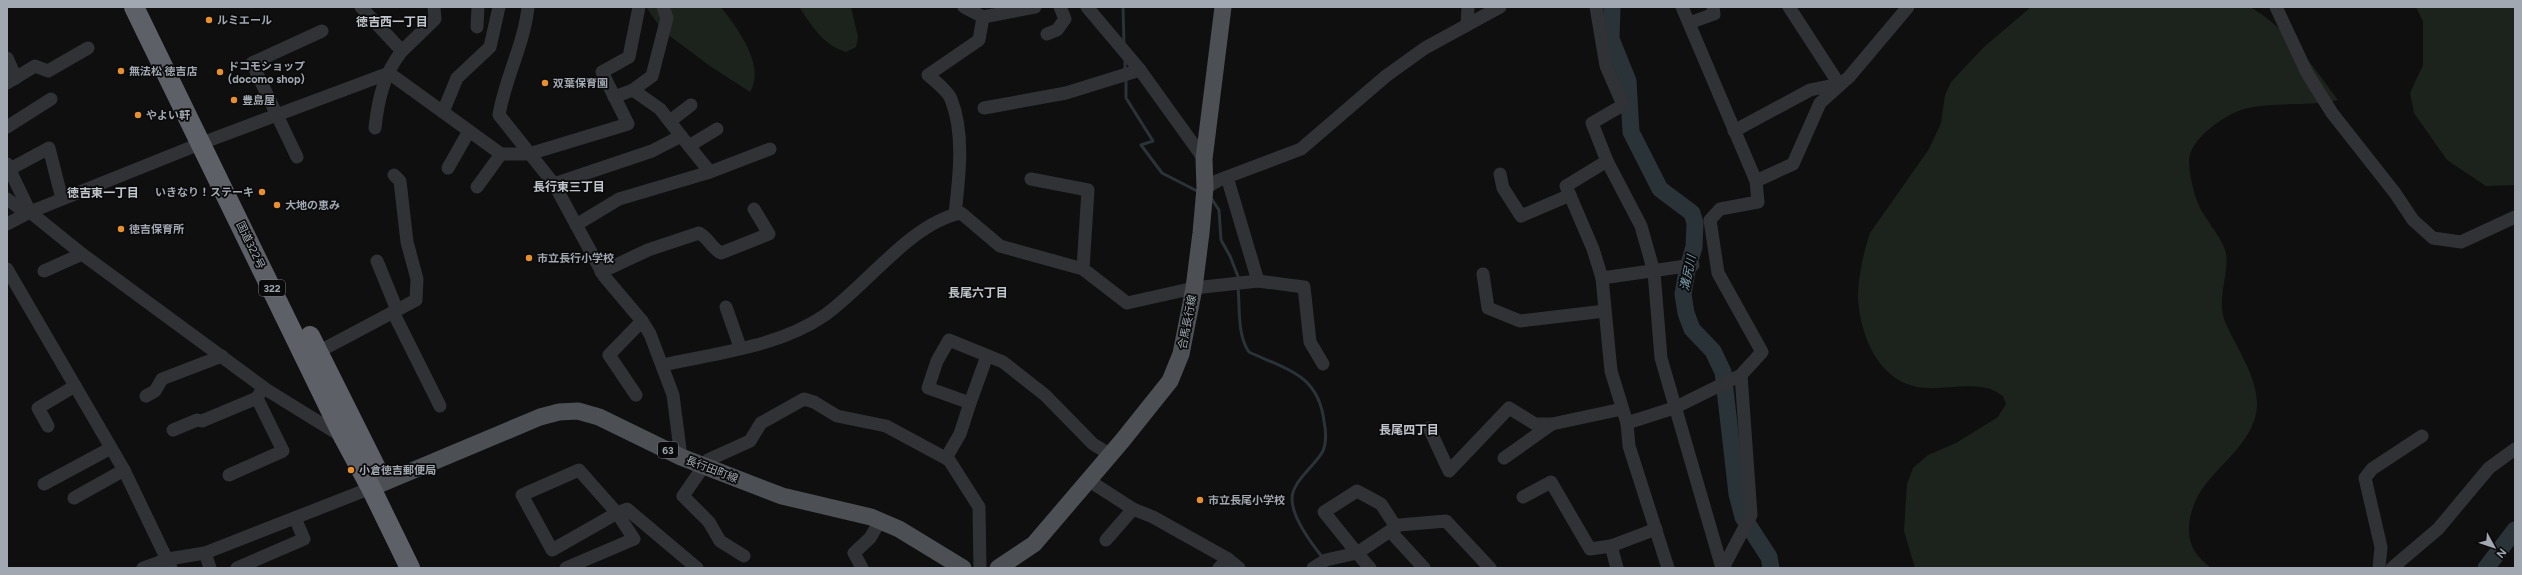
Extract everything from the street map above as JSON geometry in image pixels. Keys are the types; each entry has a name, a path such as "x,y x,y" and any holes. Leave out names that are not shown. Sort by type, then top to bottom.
{"highway":[{"name":"国道322号","path":"134,7 208,141 318,352 377,486 410,568"},
{"name":"国道322号","path":"149,7 208,141 344,438 377,486 423,568"}],"main road":[{"name":"合馬長行線","path":"998,568 1034,544 1111,455 1170,381 1181,354 1194,288 1205,188 1204,159 1223,7"},
{"name":"長行田町線","path":"377,486 540,417 559,412 578,411 599,417 681,457 782,496 880,521 899,529 963,568"}],"street":[{"path":"375,128 378,100 392,64 402,51 435,19 434,7"},
{"path":"478,7 478,27"},
{"path":"443,112 457,78 490,47 499,7"},
{"path":"528,7 526,30 502,95 498,115 554,184 601,272 642,321 663,365 673,395 681,457"},
{"path":"389,73 501,154 529,154 628,124 602,72 629,57 639,7"},
{"path":"614,97 633,90 652,76 667,18 663,7"},
{"path":"964,7 983,17 1011,10 1035,7"},
{"path":"1047,34 1057,30 1065,19 1060,7"},
{"path":"1087,7 1140,70 1204,159"},
{"path":"1466,26 1468,7"},
{"path":"1205,188 1227,177 1301,149 1386,76 1425,48 1500,7"},
{"path":"1596,7 1606,66 1622,105 1592,123 1607,161 1640,226 1654,272 1661,358 1674,408 1722,568"},
{"path":"1627,423 1674,408 1741,375 1762,352 1718,273 1710,220 1720,209 1758,202 1756,181 1682,7"},
{"path":"1689,23 1714,14 1713,7"},
{"path":"1789,7 1839,84"},
{"path":"1756,181 1793,164 1820,103 1839,84 1849,77 1908,7"},
{"path":"2276,7 2307,73 2332,113 2395,193 2413,220 2433,238 2461,242 2515,217"},
{"path":"365,9 402,51"},
{"path":"955,214 961,166 957,130 951,98 928,75 979,40 983,17"},
{"path":"296,157 252,62 322,31"},
{"path":"7,58 12,81 35,66 48,71 88,48"},
{"path":"984,108 1066,93 1140,70"},
{"path":"7,224 30,212 208,141 389,73"},
{"path":"1734,131 1810,90 1839,84"},
{"path":"633,90 660,108 710,172"},
{"path":"7,127 51,99"},
{"path":"670,121 690,105"},
{"path":"690,146 717,129"},
{"path":"448,168 469,131"},
{"path":"554,184 652,151 681,136"},
{"path":"30,212 8,166 49,148 62,199"},
{"path":"576,225 619,199 710,172 770,149"},
{"path":"477,187 501,154"},
{"path":"1607,161 1566,186 1593,249 1602,278 1611,371 1627,423 1630,446 1668,568"},
{"path":"1500,174 1503,188 1521,216 1570,195"},
{"path":"318,352 416,300 417,279 407,242 400,181 394,175"},
{"path":"1227,177 1258,281"},
{"path":"1030,179 1088,190 1083,269"},
{"path":"7,199 18,207 30,212 82,254 222,356 260,393 344,438"},
{"path":"601,272 648,250 699,233 707,237 713,249 721,253 769,234 754,209"},
{"path":"663,365 740,348 785,335 824,315 893,254 933,224 955,214 961,213 1000,246 1083,269 1128,303 1194,288 1258,281 1304,287 1310,342 1323,364"},
{"path":"44,271 82,254"},
{"path":"377,261 395,311 440,406"},
{"path":"1602,278 1654,272 1693,265"},
{"path":"7,269 124,470 169,564"},
{"path":"1483,274 1488,308 1520,321 1605,311"},
{"path":"726,308 740,348"},
{"path":"636,395 608,355 642,321"},
{"path":"970,403 928,388 937,361 949,340 1003,362 1045,395 1093,444 1111,455"},
{"path":"146,396 155,391 162,379 222,356"},
{"path":"946,458 960,434 987,356"},
{"path":"1722,568 1751,516 1741,375"},
{"path":"48,426 38,408 75,386"},
{"path":"173,430 197,420 202,421 260,393"},
{"path":"229,475 283,451 260,393"},
{"path":"744,556 720,541 709,522 683,496 708,460 750,441 761,423 804,400 814,402 837,416 886,426 949,460 979,507 980,568"},
{"path":"1429,428 1449,471 1509,408 1535,424 1552,424 1622,409"},
{"path":"1504,458 1552,424"},
{"path":"2379,568 2381,546 2365,478 2372,469 2422,436"},
{"path":"44,484 111,448"},
{"path":"2392,568 2438,529 2489,468 2515,449"},
{"path":"74,498 124,470"},
{"path":"566,568 634,540 617,513 579,470 522,495 552,550 617,513 627,509 697,568"},
{"path":"1088,480 1133,509 1153,517 1223,564 1239,568"},
{"path":"1523,497 1551,482 1590,549 1611,546 1656,529"},
{"path":"150,567 169,564 205,553 377,486"},
{"path":"1370,568 1324,512 1357,491 1381,504 1393,529 1424,568"},
{"path":"1106,540 1133,509"},
{"path":"237,568 304,539 295,518"},
{"path":"1313,568 1326,560 1358,553 1399,525 1446,520 1490,568"},
{"path":"862,568 854,553 870,538 880,521"},
{"path":"1611,546 1617,568"},
{"path":"205,553 210,568"}],"shaded area":[{"path":"646,7 721,7 735,25 748,47 754,70 754,81 750,92 710,66 663,31"},
{"path":"799,7 851,7 858,37 856,47 846,52 831,45 824,40"},
{"path":"2031,7 2250,7 2264,16 2288,37 2309,61 2338,100 2315,103 2267,105 2244,109 2228,116 2210,129 2195,144 2191,153 2189,161 2190,170 2197,201 2221,241 2226,255 2222,294 2223,314 2226,324 2249,371 2257,396 2257,409 2254,421 2247,435 2238,448 2207,482 2192,509 2189,526 2190,539 2194,550 2211,568 1915,568 1904,531 1907,484 1913,468 1928,455 1956,443 1998,417 2006,404 2003,396 1987,388 1969,386 1934,388 1917,387 1903,382 1890,374 1872,351 1861,322 1858,293 1862,262 1870,233 1929,149 1941,123 1945,95 1951,82 1984,47"},
{"path":"2416,7 2515,7 2515,185 2486,186 2447,160 2414,113 2410,93 2423,65 2423,21"}],"waterway":[{"path":"1123,7 1124,45"},
{"name":"溝尻川","path":"1612,7 1611,39 1628,81 1631,132 1660,189 1692,213 1695,223 1694,247 1687,271 1683,294 1686,313 1692,329 1713,351 1723,372 1737,494 1743,517 1769,557 1771,568"},
{"path":"1125,59 1125,71"},
{"path":"1126,79 1126,98 1153,141 1141,145 1162,173 1199,192"},
{"path":"1211,198 1219,210 1221,240 1230,256 1239,279"},
{"path":"1238,287 1242,337 1249,352 1288,369 1308,383 1321,405 1326,432 1326,440 1323,451 1296,486 1292,499 1295,514 1299,522 1308,538 1323,558"},
{"path":"2486,568 2515,530"}],"place":[{"name":"ルミエール","path":"209,20"},
{"name":"無法松 徳吉店","path":"121,71"},
{"name":"ドコモショップ (docomo shop)","path":"220,72"},
{"name":"双葉保育園","path":"545,83"},
{"name":"豊島屋","path":"234,100"},
{"name":"やよい軒","path":"138,115"},
{"name":"いきなり！ステーキ","path":"262,192"},
{"name":"大地の恵み","path":"277,205"},
{"name":"徳吉保育所","path":"121,229"},
{"name":"市立長行小学校","path":"529,258"},
{"name":"小倉徳吉郵便局","path":"351,470"},
{"name":"市立長尾小学校","path":"1200,500"}],"district":[{"name":"徳吉西一丁目","path":"392,22"},
{"name":"長行東三丁目","path":"569,187"},
{"name":"徳吉東一丁目","path":"103,193"},
{"name":"長尾六丁目","path":"978,293"},
{"name":"長尾四丁目","path":"1409,430"}]}
